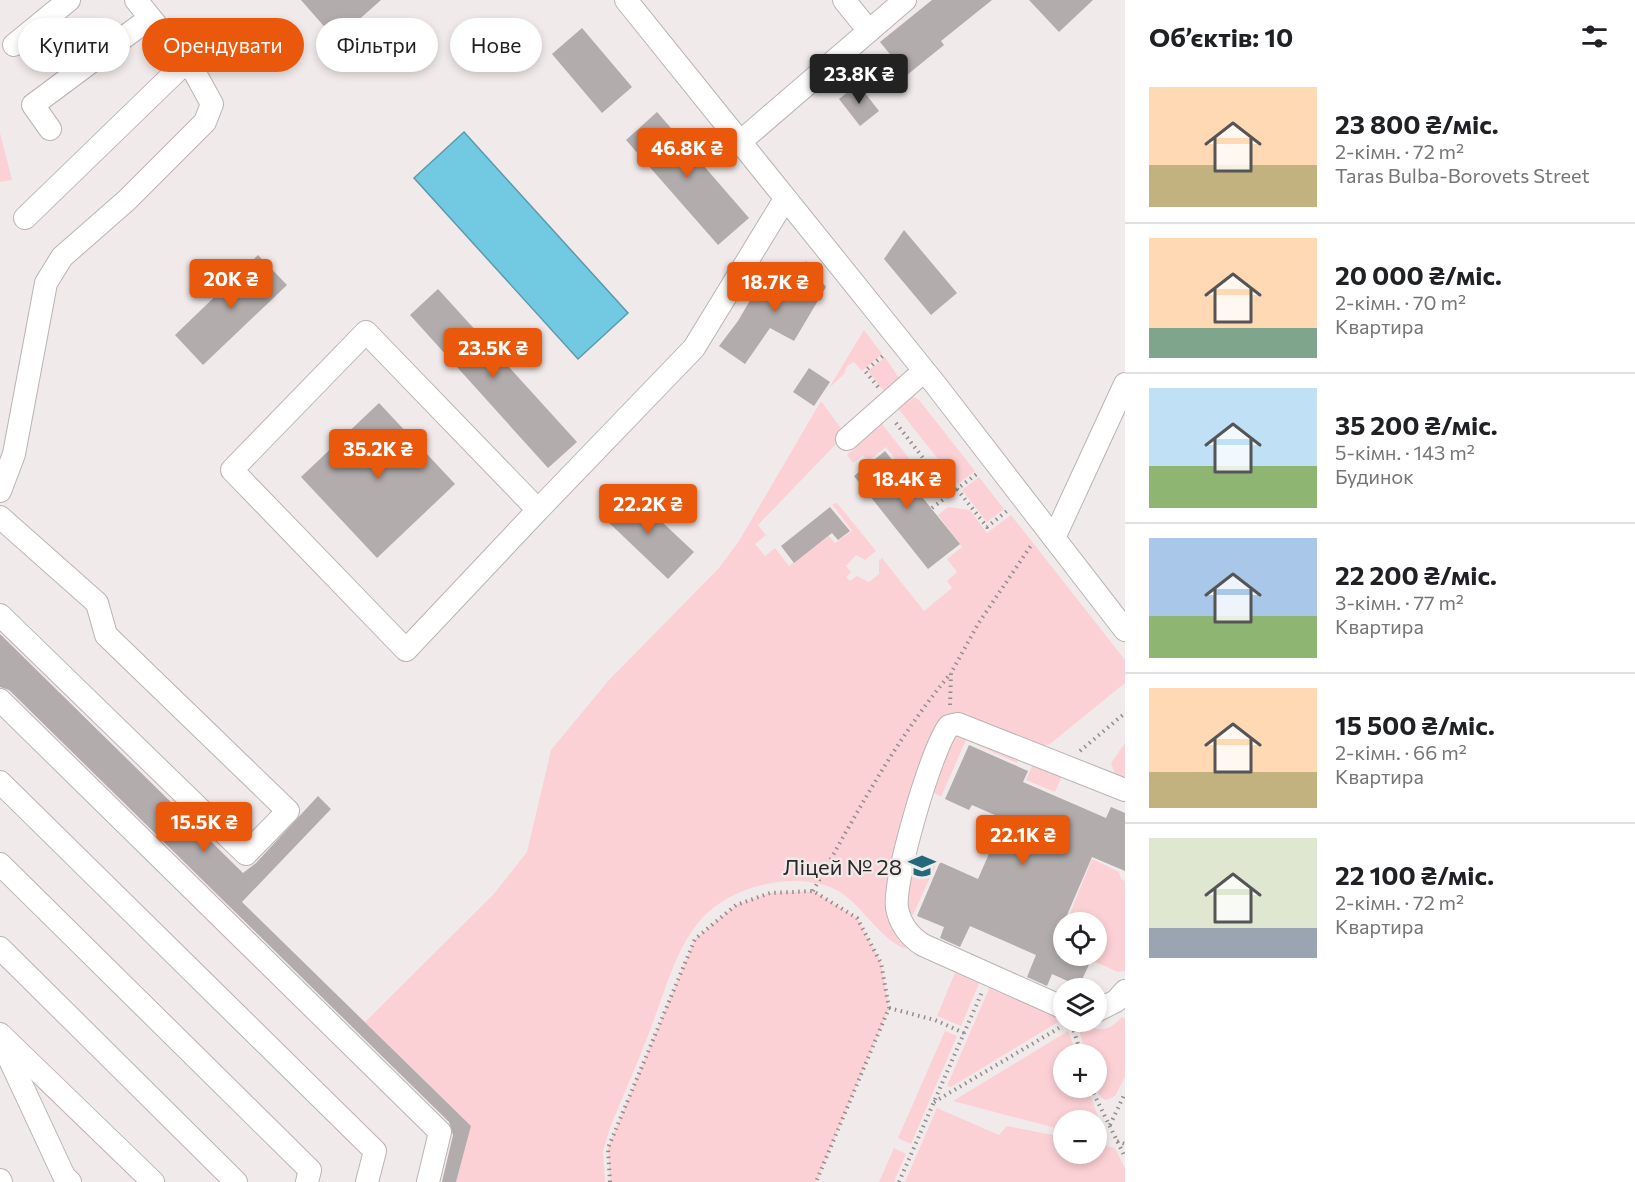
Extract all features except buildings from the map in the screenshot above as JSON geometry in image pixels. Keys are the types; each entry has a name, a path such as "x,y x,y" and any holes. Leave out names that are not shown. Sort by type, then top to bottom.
{"street":[{"path":"14,45 69,0"},
{"path":"136,0 150,18"},
{"path":"626,0 924,371 1044,540 1125,630"},
{"path":"844,0 869,31"},
{"path":"740,142 905,0"},
{"path":"50,129 33,105 142,24"},
{"path":"25,218 176,72"},
{"path":"0,491 14,454 46,283 62,257 127,201 205,122 212,104 192,72"},
{"path":"538,510 366,332 232,470 406,650 694,348 785,199"},
{"path":"847,439 924,371"},
{"path":"1044,540 1125,384"},
{"path":"0,517 97,603 106,635 288,811 246,854 0,615"},
{"path":"0,700 440,1132 428,1182"},
{"path":"1053,1003 914,939 899,916 897,905 923,783 942,734 949,726 958,724 969,726 1125,790"},
{"path":"0,782 375,1151 367,1182"},
{"path":"0,864 310,1170 308,1182"},
{"path":"0,948 236,1182"},
{"path":"1107,1006 1116,1001 1125,991"},
{"path":"0,1034 153,1182"},
{"path":"0,1039 64,1176 70,1182"}],"path":[{"path":"885,354 865,371 951,494"},
{"path":"932,508 979,472"},
{"path":"957,489 987,527 1009,510"},
{"path":"813,891 878,776 927,701 951,673 978,624 1044,540"},
{"path":"949,726 951,673"},
{"path":"1062,765 1125,713"},
{"path":"610,1182 608,1148 695,939 736,905 770,893 813,891 857,918 881,963 889,1008 816,1182"},
{"path":"899,1182 989,975"},
{"path":"889,1008 935,1020 964,1033"},
{"path":"934,1103 1053,1032"},
{"path":"1110,1125 1125,1093"},
{"path":"1096,1098 1125,1158"},
{"path":"1117,1140 1125,1144"}],"shaded area":[{"path":"0,133 12,180 0,182"},
{"path":"864,330 882,354 862,371 854,362 847,366 844,374 829,388"},
{"path":"885,357 899,378 886,394 868,371"},
{"path":"912,396 919,400 975,471 958,484 896,406"},
{"path":"821,401 843,431 837,443 758,525 766,535 755,544 765,556 775,548 789,566 829,536 835,543 852,531 832,504 837,503 876,551 865,560 856,555 846,566 851,572 846,577 850,581 857,576 869,582 879,574 879,561 882,558 924,611 952,588 947,581 957,572 947,559 962,547 938,515 948,507 970,510 987,533 1011,515 1125,660 1125,683 1050,744 1043,746 968,717 911,793 905,949 894,943 846,897 824,885 790,881 755,887 723,901 709,911 690,934 677,958 610,1128 603,1151 605,1182 456,1182 471,1126 365,1022 493,895 527,852 551,750 609,680 719,568 739,541"},
{"path":"882,424 930,485 921,492 886,447 868,461 863,455 853,463 847,455"},
{"path":"979,477 1004,509 987,522 962,490"},
{"path":"959,735 1019,757 1017,763 966,740 941,797 933,792 932,784 954,737"},
{"path":"1125,743 1125,784 1116,777 1111,763"},
{"path":"1033,764 1062,776 1055,792 1026,780"},
{"path":"927,859 937,862 913,915 909,911 908,904 910,882 916,868"},
{"path":"1092,859 1119,872 1121,879 1125,881 1125,971 1118,972 1104,966 1107,966 1107,912 1071,912"},
{"path":"813,891 857,918 881,963 889,1008 816,1182 610,1182 608,1148 695,939 736,905 770,893"},
{"path":"957,968 981,979 961,1026 937,1016"},
{"path":"991,984 1053,1014 1053,1025 951,1087 947,1086"},
{"path":"1122,1017 1125,1019 1125,1077 1115,1096 1106,1100 1103,1098 1107,1098 1107,1044 1083,1044 1080,1032 1107,1032 1107,1028"},
{"path":"945,1031 957,1036 911,1144 898,1138"},
{"path":"1068,1032 1073,1044 1053,1044 1053,1098 1091,1098 1096,1110 1053,1110 1053,1127 953,1101"},
{"path":"937,1108 999,1135 1007,1126 1053,1135 1053,1164 1107,1164 1107,1146 1115,1148 1125,1168 1125,1182 905,1182"},
{"path":"894,1148 906,1154 894,1182 879,1182"}],"water":[{"path":"464,132 628,313 578,359 414,178"}],"place":[{"name":"Ліцей № 28","path":"922,866"}]}
